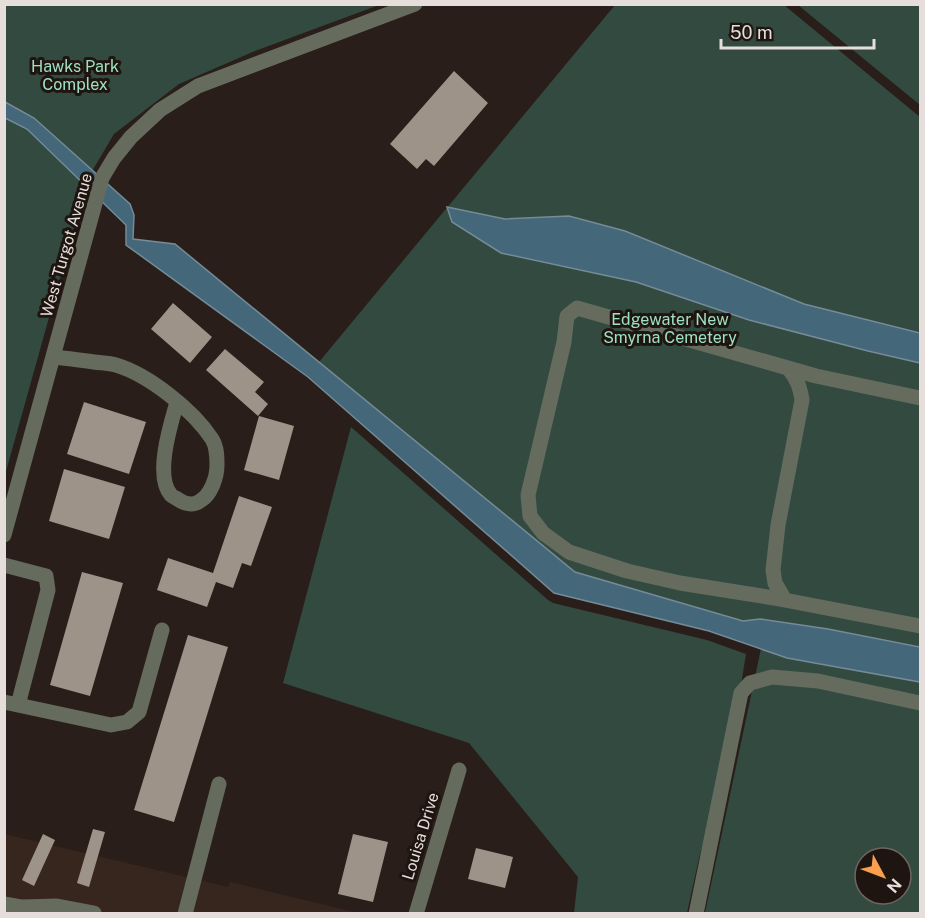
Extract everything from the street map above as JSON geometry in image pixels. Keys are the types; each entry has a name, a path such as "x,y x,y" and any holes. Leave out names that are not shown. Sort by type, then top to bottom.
{"street":[{"name":"West Turgot Avenue","path":"4,535 102,178 131,136 160,110 198,86 415,4"},
{"path":"921,398 827,379 577,308 567,316 564,342 528,495 530,516 543,533 569,552 627,571 680,583 921,626"},
{"path":"53,357 115,365 143,376 177,402 188,411 213,441 217,456 217,470 209,492 201,501 191,504 182,502 171,495 164,473 164,459 177,402"},
{"path":"785,600 775,583 773,570 778,525 802,400 796,377 789,369"},
{"path":"802,400 814,385 827,379"},
{"path":"4,565 46,576 48,590 11,703 111,725 127,722 140,712 162,630"},
{"path":"696,914 741,693 750,683 772,676 818,681 921,703"},
{"name":"Louisa Drive","path":"416,914 459,770"},
{"path":"185,914 219,784"},
{"path":"4,904 21,907 57,906 94,913"}],"shaded area":[{"path":"5,834 228,887 230,882 358,913 5,914"}],"green space":[{"name":"Hawks Park Complex","path":"5,5 379,5 255,51 179,84 114,134 88,178 5,475"},
{"name":"Edgewater New Smyrna Cemetery","path":"615,5 784,5 920,117 920,913 705,913 767,620 743,621 575,572 319,362"},
{"path":"798,5 920,5 920,105"},
{"path":"351,427 553,603 707,640 746,654 733,734 699,858 687,913 574,913 578,877 469,743 283,683"}],"water":[{"path":"5,102 34,118 130,204 134,215 133,239 175,244 575,572 743,621 760,619 828,629 920,647 920,682 787,658 709,631 554,593 308,377 126,245 126,225 27,129 5,118"},
{"path":"447,207 505,219 569,216 625,231 804,304 920,333 920,363 749,320 636,282 501,253 452,222"}],"building":[{"path":"454,71 488,103 434,166 426,159 417,169 390,144"},
{"path":"173,303 212,337 190,363 151,329"},
{"path":"225,349 264,382 255,392 268,404 258,416 206,370"},
{"path":"84,402 146,422 129,474 67,454"},
{"path":"259,416 294,426 279,480 244,470"},
{"path":"64,469 125,487 109,539 49,521"},
{"path":"239,496 272,507 251,566 242,563 233,588 216,582 207,607 157,590 168,558 213,573"},
{"path":"82,572 123,583 90,696 50,685"},
{"path":"188,635 228,647 174,822 134,810"},
{"path":"93,829 105,832 89,887 77,883"},
{"path":"43,834 55,840 34,886 22,880"},
{"path":"353,834 388,842 373,902 338,894"},
{"path":"476,848 513,857 505,888 468,879"}]}
